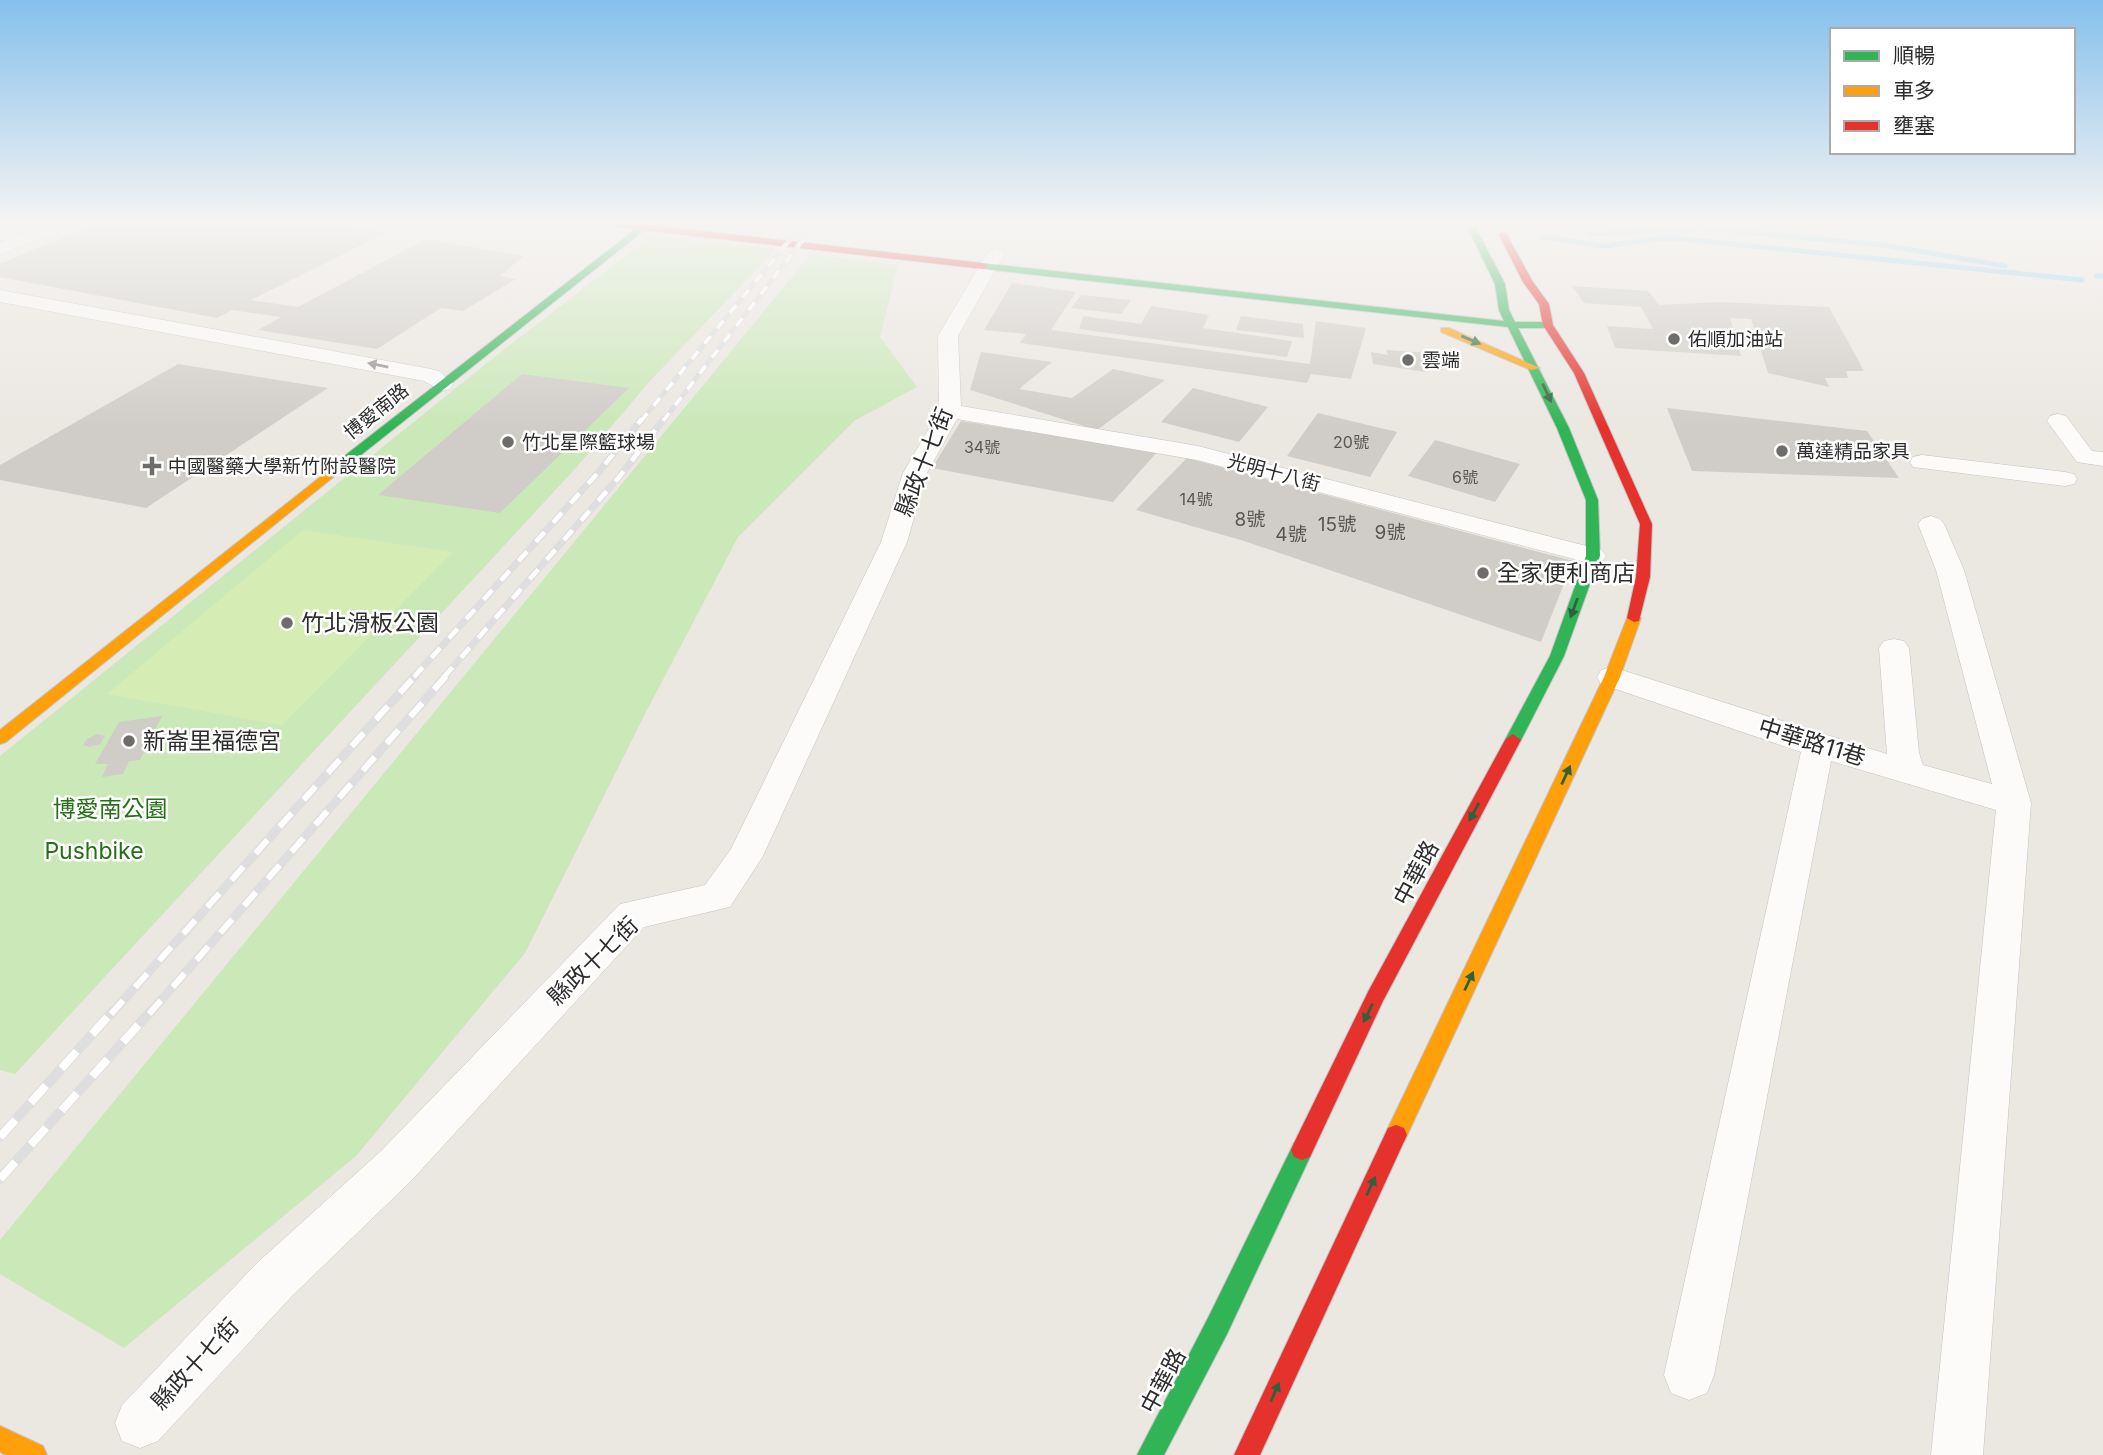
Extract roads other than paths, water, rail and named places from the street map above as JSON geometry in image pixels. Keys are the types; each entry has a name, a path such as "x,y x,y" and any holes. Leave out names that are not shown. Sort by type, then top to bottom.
{"street":[{"name":"博愛南路","path":"0,738 560,292"},
{"name":"縣政十七街","path":"140,1423 274,1280 396,1166 633,915 717,897 745,856 894,542 915,473 950,411 948,336 973,292"},
{"path":"1236,292 1383,311 1546,314"},
{"path":"1307,292 1506,312"},
{"name":"中華路","path":"1150,1455 1218,1325 1376,996 1557,656 1593,556 1592,500 1563,428 1506,312 1502,292"},
{"path":"1247,1455 1612,677 1634,620 1643,577 1646,524 1578,373 1534,292"},
{"path":"0,296 430,376 442,384"},
{"path":"1383,311 1454,333 1535,368"},
{"path":"0,313 412,390 442,384"},
{"name":"光明十八街","path":"950,411 1198,453 1593,556"},
{"path":"2057,421 2085,457 2103,459"},
{"path":"1922,462 2065,480"},
{"path":"1931,524 1950,570 2014,803 1957,1455"},
{"path":"1894,648 1903,753 1909,771"},
{"name":"中華路11巷","path":"1612,677 1818,746 2014,803"},
{"path":"1689,1375 1818,746"},
{"path":"0,1438 34,1455"}],"railway":[{"path":"641,421 747,292"},
{"path":"663,421 763,292"},
{"path":"414,677 596,475 642,419"},
{"path":"444,677 620,476 664,419"},
{"path":"111,1014 415,676"},
{"path":"149,1014 446,676"},
{"path":"0,1137 112,1012"},
{"path":"0,1179 150,1012"}],"place":[{"name":"佑順加油站","path":"1674,339"},
{"name":"雲端","path":"1408,360"},
{"name":"竹北星際籃球場","path":"508,442"},
{"name":"萬達精品家具","path":"1782,451"},
{"name":"中國醫藥大學新竹附設醫院","path":"152,466"},
{"name":"全家便利商店","path":"1483,573"},
{"name":"竹北滑板公園","path":"287,623"},
{"name":"新崙里福德宮","path":"129,741"}],"park label":[{"name":"博愛南公園","path":"110,809"},
{"name":"Pushbike","path":"94,851"}]}
